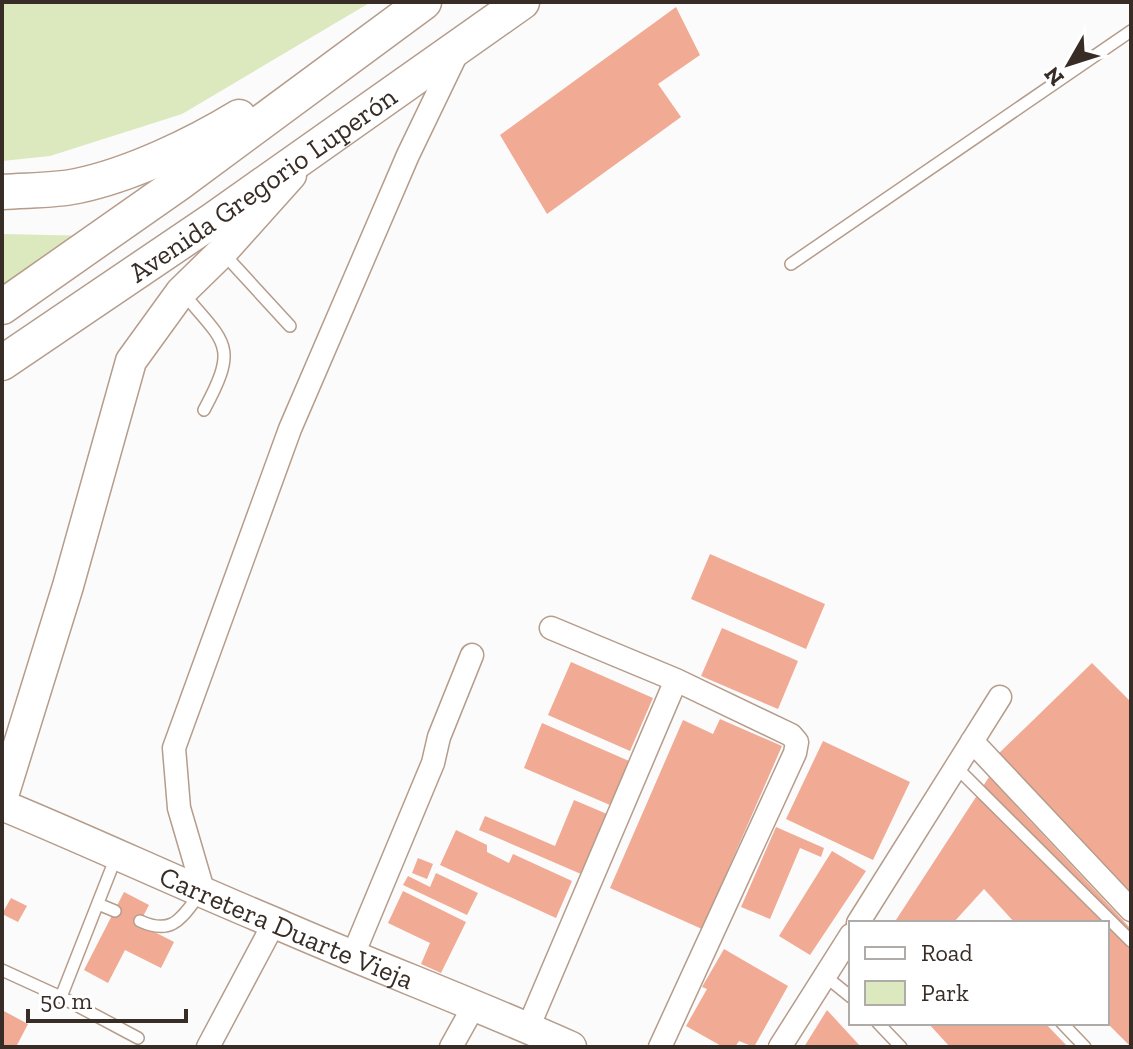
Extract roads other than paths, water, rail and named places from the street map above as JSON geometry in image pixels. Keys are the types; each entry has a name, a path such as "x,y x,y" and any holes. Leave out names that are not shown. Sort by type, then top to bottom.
{"main road":[{"name":"Avenida Gregorio Luperón","path":"2,363 522,2"},
{"name":"Avenida Gregorio Luperón","path":"2,307 179,183 412,11"},
{"path":"2,192 77,186 148,163 215,132 412,11"},
{"path":"2,799 68,586 131,361 181,292 222,252 313,150"},
{"name":"Carretera Duarte Vieja","path":"2,805 571,1047"}],"street":[{"path":"203,890 179,808 174,748 290,429 408,155 461,45"},
{"path":"551,628 676,680 791,735 797,742 795,753 660,1047"},
{"path":"353,955 433,763 439,737 472,655"},
{"path":"528,1028 676,680"},
{"path":"859,921 1000,697"},
{"path":"972,741 1131,910"},
{"path":"208,1047 274,923"},
{"path":"780,1047 849,938"},
{"path":"451,1047 475,1004"}],"lane":[{"path":"791,264 1131,31"},
{"path":"222,252 290,326"},
{"path":"181,292 220,338 226,353 221,379 204,410"},
{"path":"956,767 1131,941"},
{"path":"61,997 118,853"},
{"path":"140,921 163,928 174,924 203,890"},
{"path":"98,904 115,911"},
{"path":"2,970 138,1038"},
{"path":"825,976 849,995"},
{"path":"880,1025 901,1047"},
{"path":"1064,1025 1085,1047"}]}
